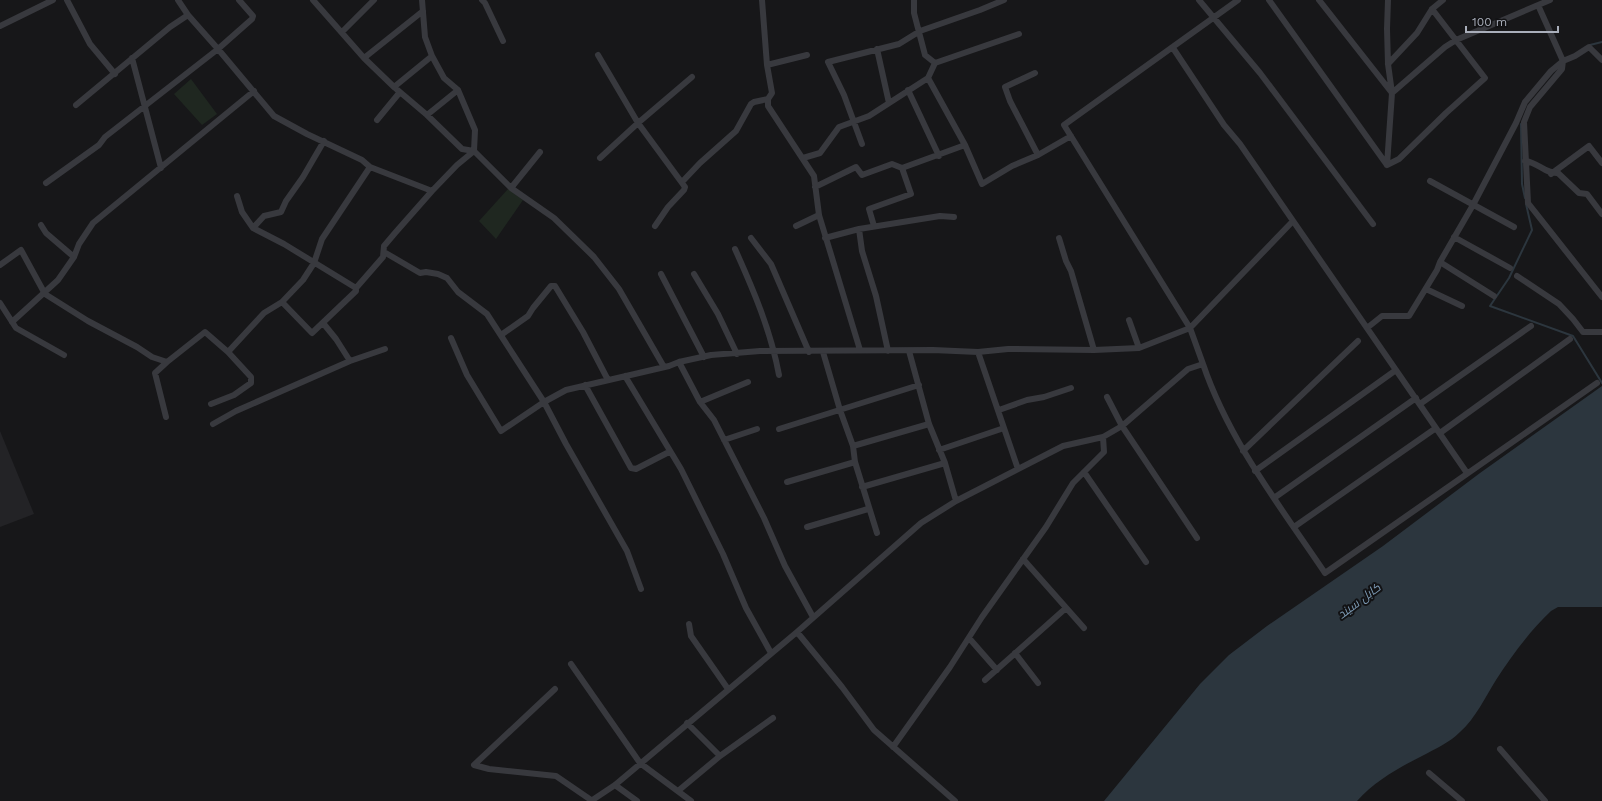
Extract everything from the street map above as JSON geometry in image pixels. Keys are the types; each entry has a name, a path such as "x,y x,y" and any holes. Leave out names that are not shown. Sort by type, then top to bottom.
{"street":[{"path":"0,26 53,0"},
{"path":"67,0 90,44 115,74"},
{"path":"178,0 188,15 218,48 274,116 362,160 370,167 432,191"},
{"path":"46,183 99,145 105,137 252,20 254,16 240,0"},
{"path":"312,0 364,58 462,149 474,151 511,188 554,218 594,257 619,289 664,367"},
{"path":"342,32 374,0"},
{"path":"282,302 312,332 356,291 356,288 383,257 384,246 432,191 457,165 474,151 475,130 458,90 444,78 432,56 425,37 422,0"},
{"path":"762,0 772,93 768,99 768,106 814,176 819,215 825,238 860,350"},
{"path":"914,0 914,13 920,31 925,55 935,63"},
{"path":"862,144 844,95 828,62 899,44 920,31 1004,0"},
{"path":"1199,0 1260,73 1373,224"},
{"path":"1238,0 1064,125 1190,328 1208,378 1243,451 1325,573 1467,472 1597,383"},
{"path":"1269,0 1387,165"},
{"path":"1319,0 1392,93"},
{"path":"1387,165 1392,93 1388,64 1386,29 1388,0"},
{"path":"1388,64 1417,32 1432,9 1443,0"},
{"path":"1392,93 1445,47 1456,40 1548,0"},
{"path":"486,1 503,41"},
{"path":"1538,5 1562,61 1562,69 1530,107 1524,122 1528,203 1602,297"},
{"path":"1387,165 1399,159 1446,113 1485,78 1432,9"},
{"path":"364,58 423,11"},
{"path":"76,105 115,74 170,26 188,15"},
{"path":"803,158 820,154 839,127 869,116 928,78 935,63 1019,34"},
{"path":"1366,328 1382,316 1409,316 1437,270 1440,262 1473,205 1516,123 1525,102 1551,71 1562,61 1575,56 1589,47 1602,60"},
{"path":"1173,48 1224,125 1240,144 1467,472"},
{"path":"877,49 889,103"},
{"path":"598,55 638,123 682,182 685,189 668,207 655,226"},
{"path":"768,65 806,55"},
{"path":"394,87 432,56"},
{"path":"132,58 161,168"},
{"path":"1035,74 1005,87 1010,101 1038,155"},
{"path":"600,158 692,77"},
{"path":"928,78 966,145 982,184 1012,166 1038,155 1071,136"},
{"path":"427,115 458,90"},
{"path":"908,90 939,156"},
{"path":"12,322 45,294 58,280 74,257 79,244 93,223 254,91"},
{"path":"377,120 400,92"},
{"path":"682,182 700,163 736,131 751,104 768,99"},
{"path":"253,228 264,216 281,212 286,201 303,177 324,141"},
{"path":"815,187 856,168 862,175 892,164 902,168 939,156 966,145"},
{"path":"1551,174 1589,146 1602,164"},
{"path":"511,188 540,152"},
{"path":"1525,161 1532,162 1551,174 1558,174 1579,193 1587,194 1602,214"},
{"path":"228,352 264,313 282,302 303,280 314,263 322,239 370,167"},
{"path":"874,226 869,209 911,194 902,168"},
{"path":"1430,182 1514,227"},
{"path":"237,196 242,212 253,228 284,244 356,288"},
{"path":"796,226 819,215"},
{"path":"825,238 874,226 940,216 954,217"},
{"path":"451,338 467,375 501,431 544,402 566,390 704,357 760,351 823,352 860,350 933,350 978,352 1008,349 1094,350 1139,348 1190,328 1293,221"},
{"path":"41,225 46,233 74,257"},
{"path":"859,229 862,251 876,296 888,351"},
{"path":"1454,237 1510,268"},
{"path":"751,238 771,264 809,352"},
{"path":"1059,238 1094,350"},
{"path":"735,249 750,282 774,352 779,375"},
{"path":"0,264 21,250 45,294 88,321 137,347 152,357 166,362"},
{"path":"384,252 420,273 426,272 438,274 447,278 458,292 487,314 544,402 566,444 628,551 641,589"},
{"path":"1440,262 1494,296"},
{"path":"661,274 672,299 704,357"},
{"path":"694,274 718,314 736,354"},
{"path":"1517,276 1559,304 1573,318 1583,332 1602,332"},
{"path":"501,335 528,316 532,308 551,286 555,286 608,380"},
{"path":"1426,289 1462,306"},
{"path":"0,303 16,328 64,354"},
{"path":"1129,320 1139,348"},
{"path":"323,323 336,339 350,361"},
{"path":"1420,404 1531,326"},
{"path":"166,417 155,373 166,362 205,332 228,352 251,377 251,383 234,395 211,404"},
{"path":"1294,527 1570,339"},
{"path":"1243,451 1358,341"},
{"path":"213,424 236,411 350,361 385,349"},
{"path":"909,351 929,424 945,463 956,501"},
{"path":"823,352 840,410 853,446 854,462 876,533"},
{"path":"978,352 1018,469"},
{"path":"679,362 700,402 714,420 764,518 785,566 813,617"},
{"path":"555,689 474,765 489,769 556,776 591,801 615,785 797,632 921,523 956,501 1063,446 1103,437 1122,426 1188,368 1203,364"},
{"path":"1255,471 1396,370"},
{"path":"626,376 669,452 681,469 720,548 746,608 771,653"},
{"path":"700,402 748,382"},
{"path":"585,385 631,468 636,469 669,452"},
{"path":"779,429 919,385"},
{"path":"999,410 1027,400 1044,397 1071,388"},
{"path":"1107,397 1122,426 1197,538"},
{"path":"1274,498 1416,398"},
{"path":"853,446 929,424"},
{"path":"939,450 1004,428"},
{"path":"724,440 757,429"},
{"path":"893,747 1046,527 1073,483 1104,452 1103,437"},
{"path":"787,482 854,462"},
{"path":"862,487 945,463"},
{"path":"1084,472 1146,562"},
{"path":"807,527 868,509"},
{"path":"1023,559 1084,628"},
{"path":"985,680 1066,608"},
{"path":"689,624 691,636 728,689"},
{"path":"797,632 842,687 874,730 955,801"},
{"path":"969,638 997,670"},
{"path":"1015,653 1038,683"},
{"path":"572,664 640,763 691,801"},
{"path":"678,791 720,756 773,718"},
{"path":"687,723 720,756"},
{"path":"1500,749 1545,801"},
{"path":"1429,773 1462,801"},
{"path":"615,785 637,801"}],"shaded area":[{"path":"191,79 217,114 202,125 174,94"},
{"path":"508,189 523,200 496,239 479,221"},
{"path":"0,431 34,514 0,527"}],"water":[{"name":"کابل سيند","path":"1602,386 1602,607 1558,607 1551,611 1522,644 1502,671 1475,714 1456,736 1442,746 1404,765 1387,776 1371,787 1357,801 1104,801 1200,684 1229,655 1267,626 1383,546 1480,473"}],"waterway":[{"path":"1590,45 1602,42"},
{"path":"1521,124 1522,184 1525,198"},
{"path":"1526,204 1532,230 1509,278 1490,306 1573,336 1602,383"}]}
